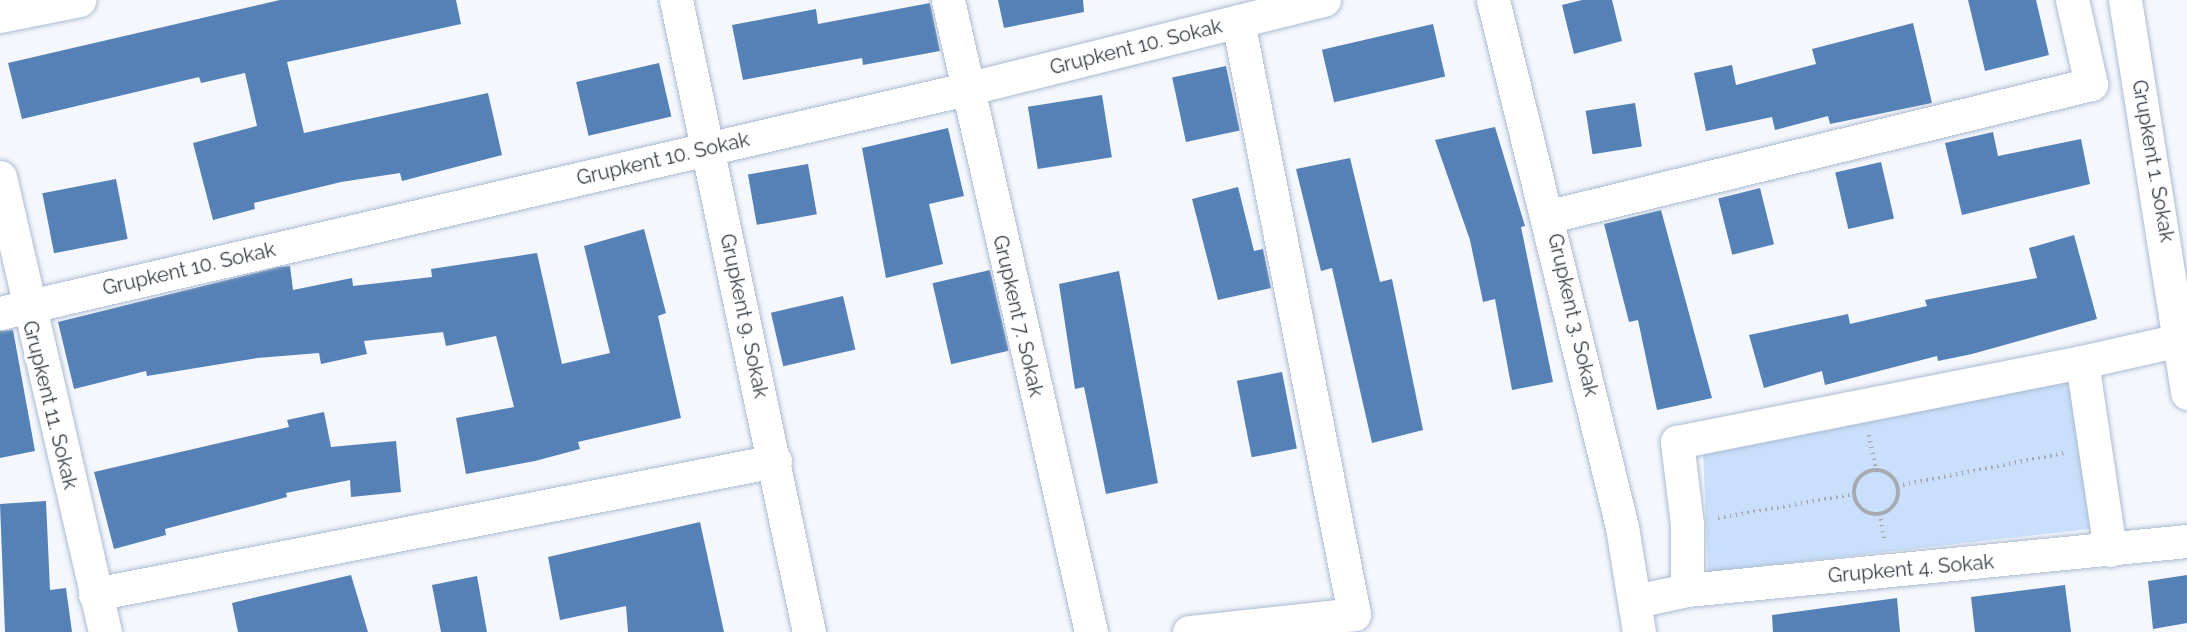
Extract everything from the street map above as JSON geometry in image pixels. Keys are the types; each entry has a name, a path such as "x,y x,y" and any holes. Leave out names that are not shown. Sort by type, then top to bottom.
{"street":[{"path":"0,16 79,0"},
{"name":"Grupkent 9. Sokak","path":"676,0 775,461 809,632"},
{"name":"Grupkent 7. Sokak","path":"948,0 966,89 1091,632"},
{"name":"Grupkent 10. Sokak","path":"13,310 966,89 1324,0"},
{"name":"Grupkent 3. Sokak","path":"1493,0 1550,216 1638,617"},
{"path":"1550,216 2091,84 2072,0"},
{"name":"Grupkent 1. Sokak","path":"2125,0 2183,339 2187,393"},
{"path":"1189,632 1354,614 1238,21"},
{"name":"Grupkent 11. Sokak","path":"0,177 13,310 105,632"},
{"path":"1687,590 1687,524 1677,442 2082,362 2183,339"},
{"path":"2082,362 2097,447 2110,550"},
{"path":"95,594 775,461"},
{"name":"Grupkent 4. Sokak","path":"1638,617 1687,590 2187,541"}],"path":[{"path":"1897,486 2097,447"},
{"path":"1876,470 1889,475 1897,486 1892,507 1880,513 1866,511 1854,494 1862,475 1876,470"},
{"path":"1687,524 1854,494"}],"shaded area":[{"path":"2068,378 2090,529 1708,572 1703,447"}],"building":[{"path":"280,0 456,0 461,24 287,62 304,133 488,93 502,155 402,181 400,173 341,182 254,203 255,209 213,220 193,143 257,126 245,73 201,83 199,77 22,119 8,63"},
{"path":"998,0 1083,0 1084,12 1004,28"},
{"path":"1582,0 1612,0 1622,41 1574,54 1562,5"},
{"path":"1968,0 2036,0 2049,55 1985,71"},
{"path":"930,3 940,51 863,65 862,58 743,80 732,25 816,9 818,24"},
{"path":"1913,23 1932,103 1830,124 1828,116 1775,130 1772,117 1706,131 1694,73 1732,65 1736,85 1816,64 1812,49"},
{"path":"1433,24 1445,77 1334,102 1322,50"},
{"path":"659,63 671,117 589,136 576,82"},
{"path":"1226,66 1240,131 1186,142 1172,77"},
{"path":"1102,95 1112,157 1038,169 1028,107"},
{"path":"1635,103 1642,146 1592,154 1586,111"},
{"path":"1495,127 1525,226 1521,227 1553,382 1512,390 1495,299 1483,302 1470,240 1435,140"},
{"path":"948,128 964,196 929,204 943,264 886,278 862,148"},
{"path":"1993,132 1998,156 2081,139 2090,184 1962,215 1945,143"},
{"path":"1350,158 1380,282 1392,279 1423,430 1372,443 1332,268 1321,271 1296,169"},
{"path":"1881,162 1894,219 1848,229 1835,173"},
{"path":"808,164 817,214 757,225 748,175"},
{"path":"116,179 128,239 54,253 42,193"},
{"path":"1238,187 1254,251 1263,249 1271,288 1218,300 1192,199"},
{"path":"1760,188 1774,244 1732,255 1718,198"},
{"path":"1661,210 1712,398 1657,410 1638,320 1629,322 1604,224"},
{"path":"644,229 666,313 658,316 681,418 578,442 580,449 535,461 466,474 456,418 514,407 496,336 446,346 443,332 364,341 367,354 321,364 319,353 257,358 147,376 146,371 74,389 58,322 279,267 290,266 293,290 352,278 353,286 432,277 431,269 537,253 562,364 610,353 584,246"},
{"path":"2074,235 2097,319 1972,354 1938,361 1937,356 1825,385 1822,371 1764,388 1749,335 1848,314 1850,324 1927,306 1925,300 2037,278 2029,248"},
{"path":"990,270 1009,351 951,364 933,283"},
{"path":"1119,271 1158,483 1106,494 1084,387 1075,389 1059,284"},
{"path":"843,296 855,350 783,366 771,313"},
{"path":"13,330 35,451 0,458 0,331"},
{"path":"1282,372 1297,449 1252,457 1237,381"},
{"path":"324,412 331,447 396,441 401,492 351,497 350,480 286,493 287,497 165,529 166,535 114,549 94,472 289,427 287,420"},
{"path":"46,501 50,590 66,588 72,632 5,632 0,504"},
{"path":"700,522 724,632 628,632 626,606 560,620 548,557"},
{"path":"351,575 368,632 238,632 232,603"},
{"path":"2187,575 2187,623 2153,629 2148,581"},
{"path":"477,576 487,632 441,632 432,585"},
{"path":"2065,585 2071,632 1975,632 1971,597"},
{"path":"1897,598 1900,632 1773,632 1772,615"}]}
